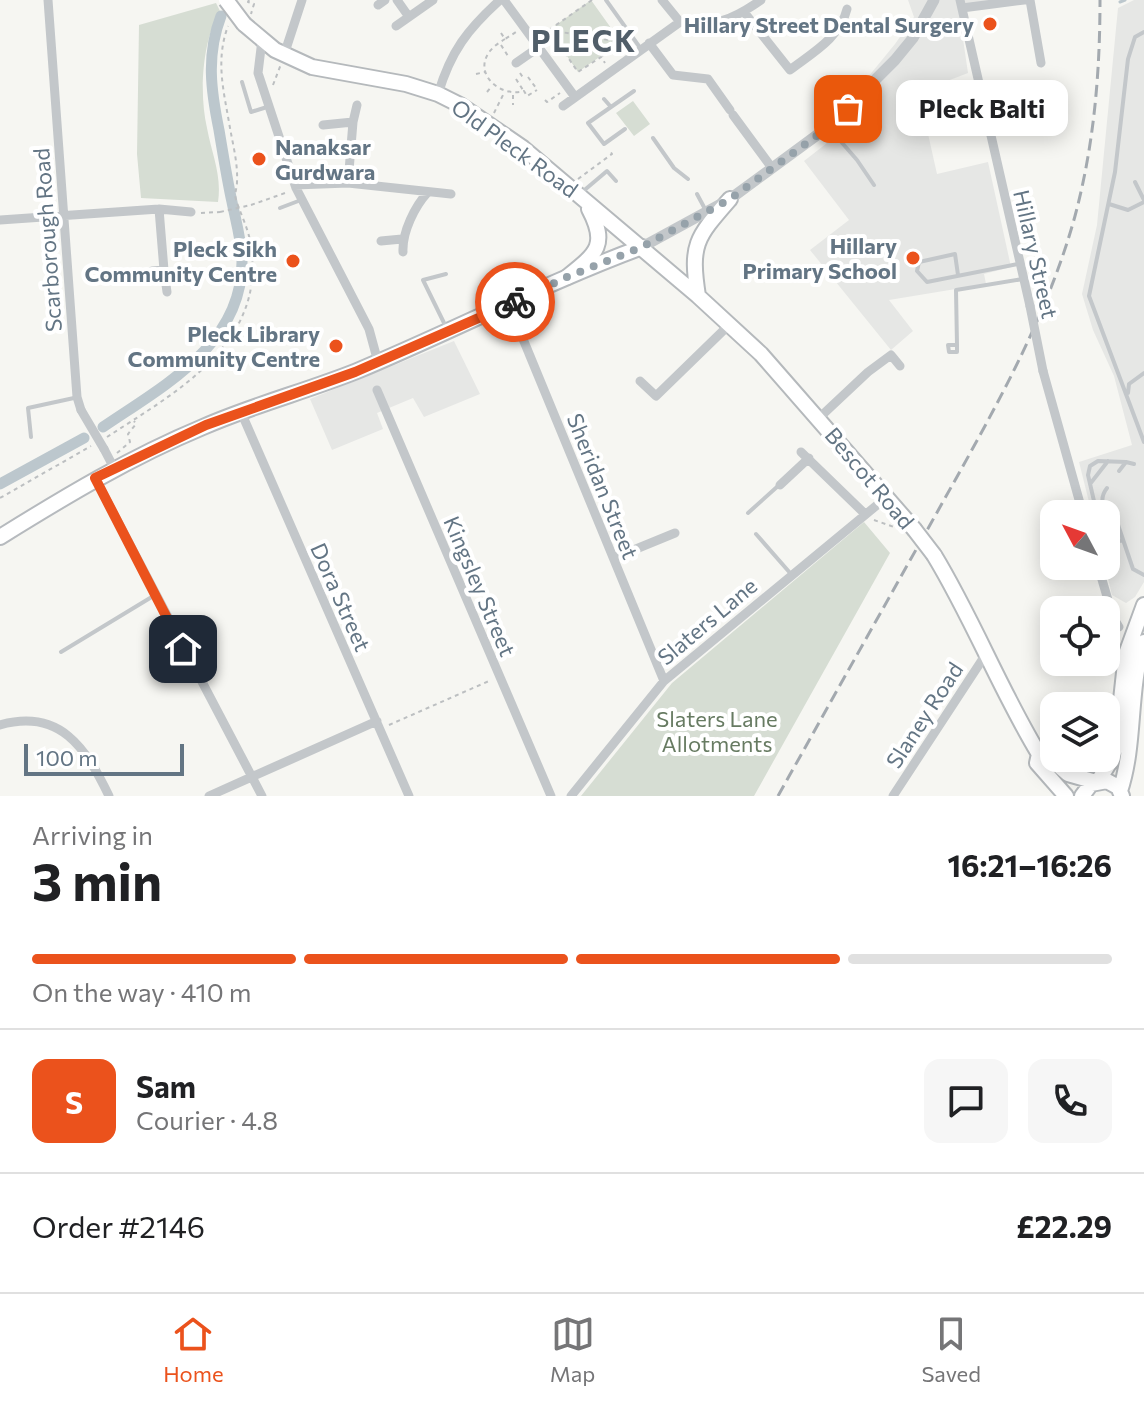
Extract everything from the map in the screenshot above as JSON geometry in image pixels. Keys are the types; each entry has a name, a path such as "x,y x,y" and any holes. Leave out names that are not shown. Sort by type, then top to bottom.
{"main road":[{"name":"Old Pleck Road","path":"226,0 262,40 284,55 327,71 406,84 438,94 517,144 642,247"},
{"path":"567,277 593,254 600,240 599,228 582,197"},
{"path":"698,296 693,252 702,230 730,199"},
{"path":"0,537 95,478 112,464 378,362 567,277 642,247"},
{"name":"Bescot Road","path":"642,247 730,324 888,496 934,555 1005,695 1039,754 1037,763 1066,796"},
{"path":"1121,794 1128,763 1144,605"},
{"path":"1082,796 1088,787 1097,782 1112,759 1125,666 1140,641"},
{"name":"Bescot Road","path":"1039,754 1045,754 1068,774 1097,782 1111,782 1121,794"}],"street":[{"name":"Scarborough Road","path":"48,0 77,397 81,410 112,464"},
{"path":"284,55 302,0"},
{"path":"397,0 409,17"},
{"path":"396,26 433,0"},
{"path":"482,0 489,10"},
{"path":"438,94 445,70 467,31 502,0 575,97"},
{"path":"662,0 680,22"},
{"path":"563,106 680,22 714,24 744,12 761,0"},
{"path":"642,247 730,199 828,127 895,60 913,38 934,0"},
{"path":"961,4 1027,0 1041,63"},
{"name":"Hillary Street","path":"961,4 1043,371 1079,500"},
{"path":"744,12 790,70 836,33 844,22 847,9"},
{"path":"262,40 258,73 296,187 369,329 378,362"},
{"path":"515,64 536,44"},
{"path":"645,46 673,75 708,79 772,168"},
{"path":"348,183 357,105"},
{"path":"323,125 353,122"},
{"path":"296,187 348,183 451,194"},
{"path":"403,252 402,239 419,201 428,192"},
{"path":"159,209 167,292"},
{"path":"0,220 159,209 191,212"},
{"path":"381,241 402,239"},
{"path":"152,271 164,270"},
{"name":"Sheridan Street","path":"509,305 664,681"},
{"path":"640,381 656,396 730,324"},
{"path":"819,418 891,355 900,366"},
{"name":"Kingsley Street","path":"377,390 551,796"},
{"name":"Dora Street","path":"241,412 409,796"},
{"path":"780,485 805,455 863,514"},
{"path":"95,478 262,796"},
{"name":"Slaters Lane","path":"571,796 664,681 888,496"},
{"path":"614,558 642,541 675,533"},
{"name":"Slaney Road","path":"893,796 986,654"},
{"path":"2,721 42,722 72,737 109,796"},
{"path":"209,796 378,725"}],"lane":[{"path":"606,0 645,46"},
{"path":"1144,32 1135,37 1128,59 1109,204 1089,296 1144,442"},
{"path":"242,82 251,112 268,103"},
{"path":"625,129 604,144 588,123 634,91"},
{"path":"604,99 611,107"},
{"path":"828,127 874,185"},
{"path":"653,138 674,168 688,179"},
{"path":"582,197 607,171 616,181"},
{"path":"1109,204 1128,210 1144,201 1135,182"},
{"path":"697,194 707,211"},
{"path":"280,208 301,200"},
{"path":"958,275 955,254 919,262 917,271 927,282 1020,264"},
{"path":"446,274 423,280 448,331"},
{"path":"957,345 956,290 1023,279"},
{"path":"1128,396 1129,384 1144,373"},
{"path":"31,437 28,408 77,397"},
{"path":"1090,484 1108,461"},
{"path":"1119,471 1126,462"},
{"path":"1094,500 1090,484 1090,466 1093,463 1134,464"},
{"path":"748,513 780,485"},
{"path":"1102,500 1107,488"},
{"path":"1123,540 1124,525"},
{"path":"1120,531 1133,569 1144,575"},
{"path":"756,534 791,574"},
{"path":"61,652 155,595"}],"path":[{"path":"0,498 68,461 171,396 204,371 229,342 242,316 250,291 251,246 236,200 236,167 221,82 223,44 254,4 249,0"},
{"path":"536,44 549,30 592,0"},
{"path":"523,27 492,48 487,57 486,72 493,85 504,92 524,91"},
{"path":"549,30 621,42 632,56"},
{"path":"549,30 578,72 621,42"},
{"path":"501,33 505,39"},
{"path":"488,42 492,48"},
{"path":"499,43 537,90 527,96 516,79"},
{"path":"481,53 487,57"},
{"path":"268,103 284,55"},
{"path":"601,57 610,71"},
{"path":"476,74 486,72"},
{"path":"487,92 493,85"},
{"path":"545,100 547,102 568,87"},
{"path":"487,111 494,114 504,92"},
{"path":"512,94 513,105"},
{"path":"582,176 612,154 604,144"},
{"path":"191,212 220,212 251,205 296,187"},
{"path":"112,464 130,442 128,434 136,424 133,419"},
{"path":"863,514 916,532"},
{"path":"378,725 500,676"}],"shaded area":[{"path":"908,0 996,0 958,5 968,73 929,88 920,98 937,174 988,162 1011,267 984,274 986,284 889,300 913,331 891,350 810,250 849,220 804,161 845,129 831,108 864,82 895,44 914,17"},
{"path":"1134,0 1144,0 1144,582 1135,597 1126,603 1120,596 1112,595 1108,580 1120,580 1120,500 1088,500 1079,462 1132,445 1114,376 1093,330 1082,294 1097,225 1118,8"},
{"path":"454,341 480,394 424,417 413,398 377,413 383,429 332,450 310,399"}],"green space":[{"path":"591,0 621,42 578,72 549,30"},
{"path":"216,3 220,11 209,37 203,84 205,114 218,174 218,202 141,198 137,154 139,25"},
{"path":"633,101 650,124 634,136 616,113"},
{"name":"Slaters Lane Allotments","path":"864,522 890,553 754,796 581,796 672,683"}],"waterway":[{"path":"1120,2 1125,0"},
{"path":"103,427 150,396 195,360 214,340 229,317 238,291 241,247 212,87 213,45 221,16"},
{"path":"0,484 84,438"}],"railway":[{"path":"778,796 995,407 1048,294 1075,216 1087,163 1097,82 1100,0"}],"way so far":[{"path":"515,302 642,247 730,199 822,132 848,109"}],"place":[{"name":"Hillary Street Dental Surgery","path":"990,24"},
{"name":"Pleck Balti","path":"848,109"},
{"name":"Nanaksar Gurdwara","path":"259,159"},
{"name":"Hillary Primary School","path":"913,258"},
{"name":"Pleck Sikh Community Centre","path":"293,261"},
{"name":"Pleck Library Community Centre","path":"336,346"}],"district":[{"name":"PLECK","path":"584,39"}],"route":[{"path":"183,649 95,478 206,425 355,372 515,302"}]}
